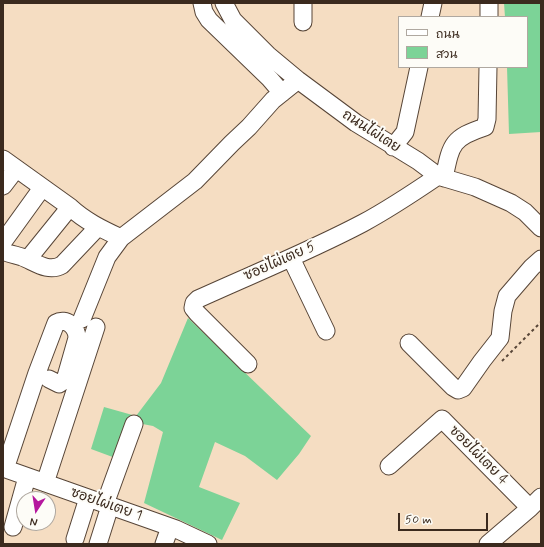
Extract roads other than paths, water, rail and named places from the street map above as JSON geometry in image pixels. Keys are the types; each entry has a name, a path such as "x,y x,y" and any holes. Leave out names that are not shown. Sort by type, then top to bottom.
{"street":[{"path":"202,3 204,12 209,20 270,79 282,93"},
{"name":"ถนนไผ่เตย","path":"224,3 233,20 268,55 298,80 356,123 441,177 475,187 510,203 525,212 541,228"},
{"path":"303,3 303,22"},
{"path":"430,16 433,3"},
{"path":"489,3 489,16"},
{"path":"394,147 404,132 419,68"},
{"path":"441,177 450,150 456,140 464,135 485,127 487,119 488,68"},
{"path":"45,483 107,257 121,238 194,181 249,127 273,100 298,80"},
{"path":"3,186 10,164 98,228 121,238"},
{"name":"ซอยไผ่เตย 5","path":"248,364 193,308 194,303 198,299 291,258 363,223 441,177"},
{"path":"3,242 42,188"},
{"path":"28,260 70,207"},
{"path":"3,251 43,267 56,268 62,265 98,228"},
{"path":"291,258 326,331"},
{"path":"410,343 453,387 458,390 463,388 500,338 503,311 507,296 532,267 541,259"},
{"path":"4,468 37,373 56,323 60,320 75,328 77,338 65,380 59,384 49,379"},
{"name":"ซอยไผ่เตย 4","path":"389,466 442,419 536,502"},
{"path":"98,544 108,505 134,424"},
{"name":"ซอยไผ่เตย 1","path":"4,468 170,527 208,544"},
{"path":"12,527 28,477"},
{"path":"75,539 88,498"},
{"path":"488,544 536,502"},
{"path":"164,544 170,527"}]}
